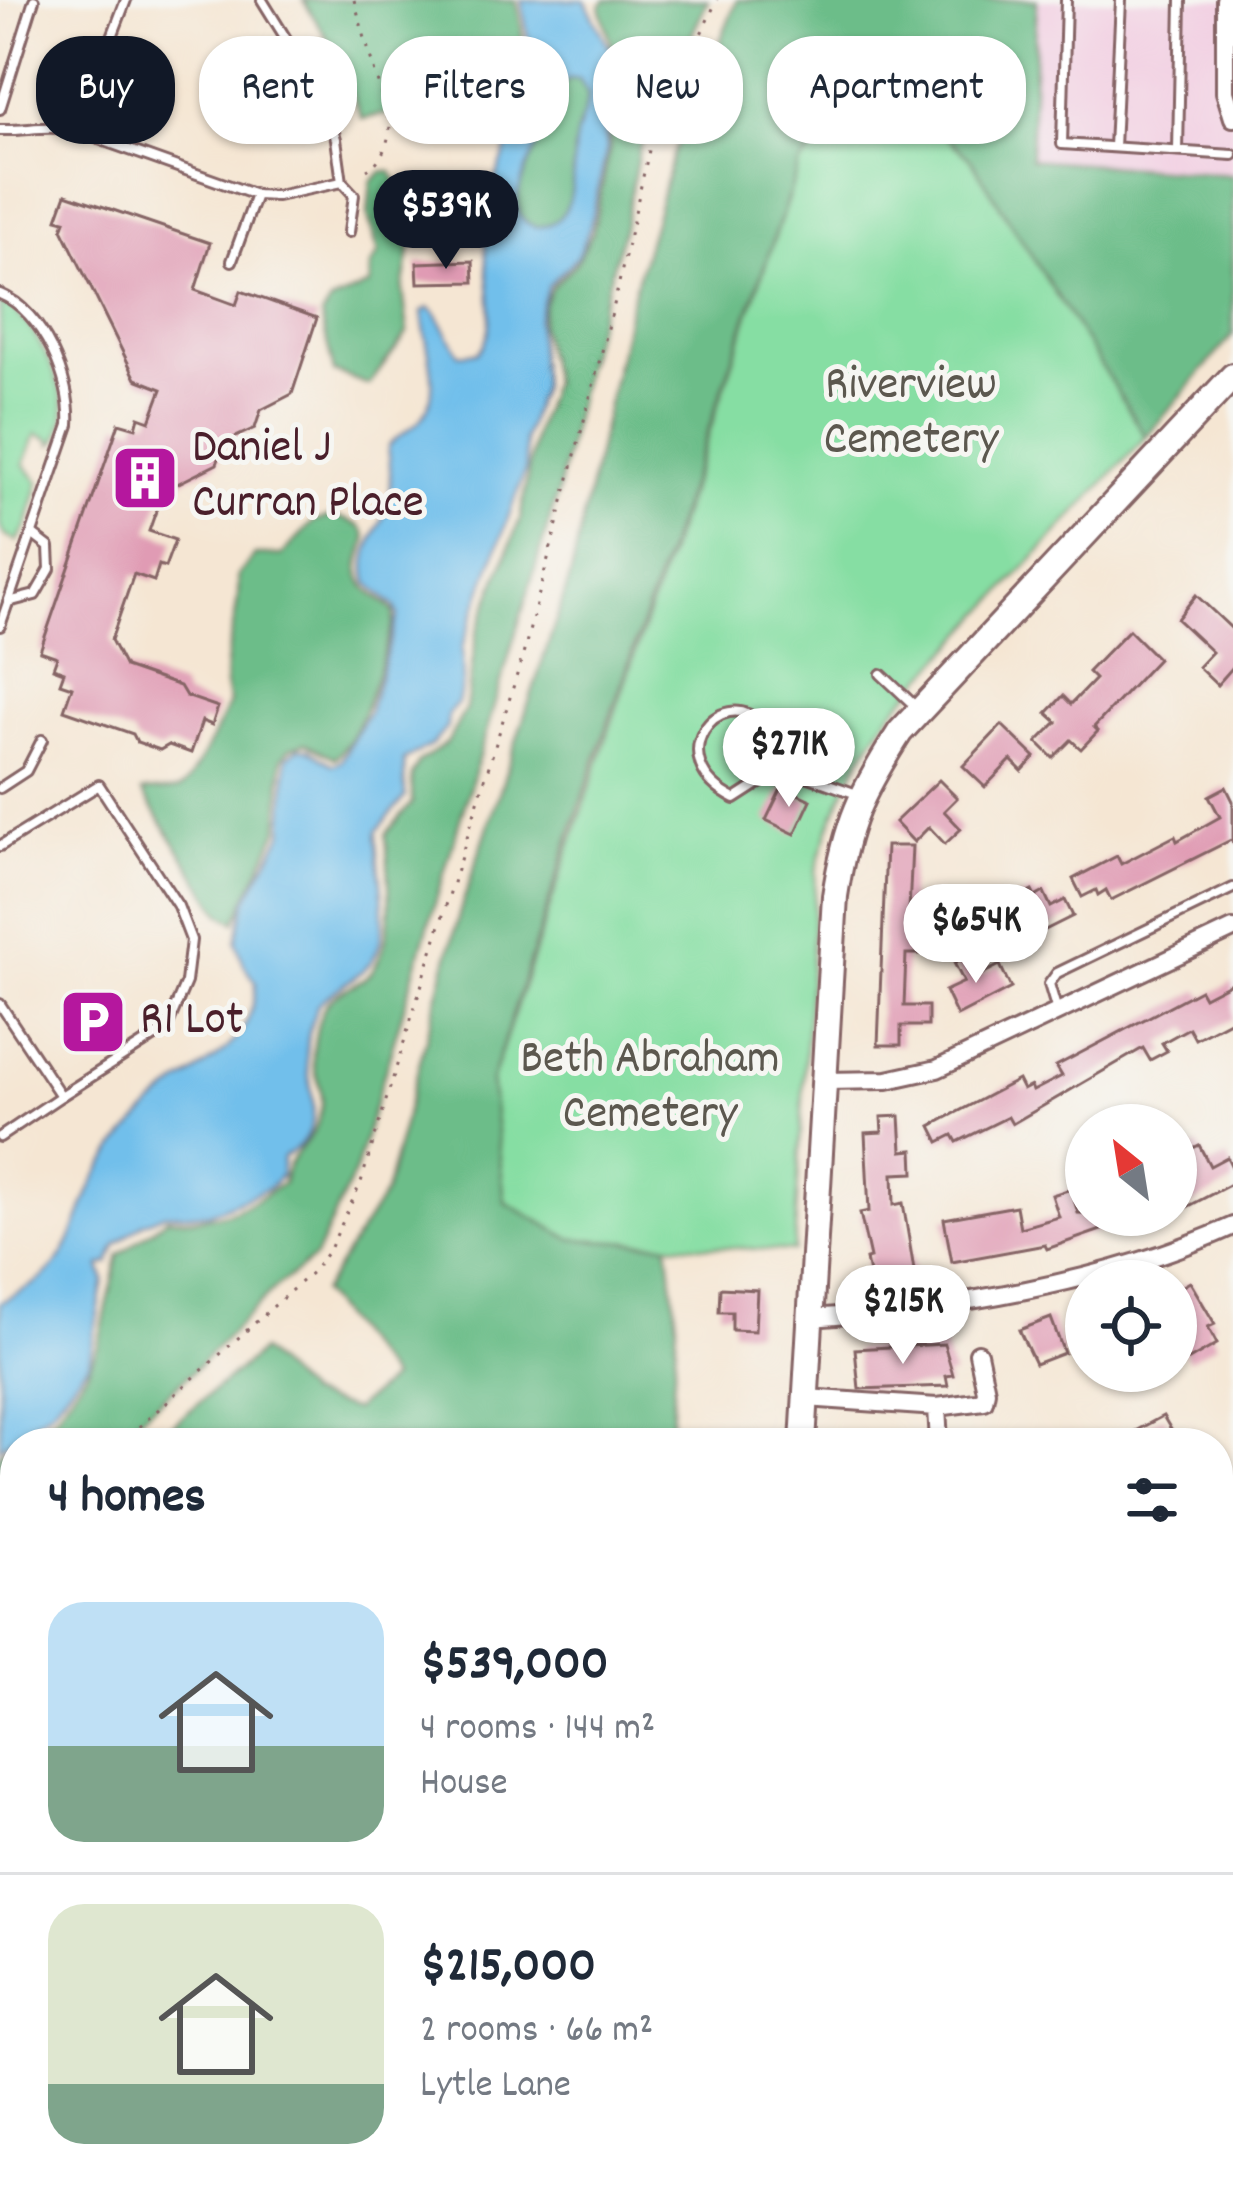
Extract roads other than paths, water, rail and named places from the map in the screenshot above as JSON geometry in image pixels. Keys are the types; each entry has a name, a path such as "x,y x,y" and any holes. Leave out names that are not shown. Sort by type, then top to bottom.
{"main road":[{"path":"804,1428 835,896 841,854 860,795 900,732 1233,376"}],"street":[{"path":"1225,0 1225,92 1233,118"},
{"path":"825,1081 887,1080 937,1069 1233,929"},
{"path":"810,1318 898,1310 1096,1273 1180,1250 1233,1226"},
{"path":"806,1397 937,1407 984,1401 978,1353"},
{"path":"937,1407 938,1428"}],"lane":[{"path":"0,109 34,0"},
{"path":"111,36 125,0"},
{"path":"262,0 323,100 336,139 342,182 354,195 349,232"},
{"path":"1066,0 1062,144 1233,155"},
{"path":"1114,147 1121,0"},
{"path":"1178,151 1181,0"},
{"path":"0,130 36,126"},
{"path":"115,144 256,195 277,196 342,182"},
{"path":"232,261 256,195"},
{"path":"0,294 30,316 54,359 70,407 69,425 0,626"},
{"path":"8,602 35,595 50,569 49,547 32,534"},
{"path":"881,674 920,711"},
{"path":"783,768 735,799 712,788 698,763 697,738 719,715 742,712 762,724 783,768 860,795"},
{"path":"0,788 26,771 42,740"},
{"path":"0,847 99,785 178,906 191,940 186,982 166,1029 0,1136"},
{"path":"1057,1012 1049,992 1057,973 1233,888"},
{"path":"0,1004 61,1096"}],"water":[{"path":"521,0 585,0 603,36 593,36 593,144 607,144 607,148 590,227 578,256 548,286 537,321 541,385 524,439 526,468 462,647 458,703 432,745 404,760 405,797 377,831 383,917 378,950 365,968 318,1004 311,1025 307,1062 311,1126 297,1147 283,1157 281,1175 269,1188 208,1214 164,1214 143,1223 116,1245 109,1263 100,1266 104,1280 89,1362 52,1409 27,1428 0,1428 0,1303 36,1283 56,1264 114,1150 166,1094 232,1043 252,1007 256,982 236,942 246,900 283,833 287,757 299,748 333,765 341,761 369,711 398,616 395,607 368,583 366,572 368,553 389,499 388,447 420,420 429,404 432,378 422,312 429,308 435,312 459,354 478,352 486,341 491,310 485,226 509,144 537,144 520,187 518,211 534,226 544,226 565,210 588,94 579,79 569,79 569,36 527,36"}],"place":[{"name":"Daniel J Curran Place","path":"145,478"},
{"name":"R1 Lot","path":"93,1022"}],"park label":[{"name":"Riverview Cemetery","path":"911,414"},
{"name":"Beth Abraham Cemetery","path":"650,1088"}]}
